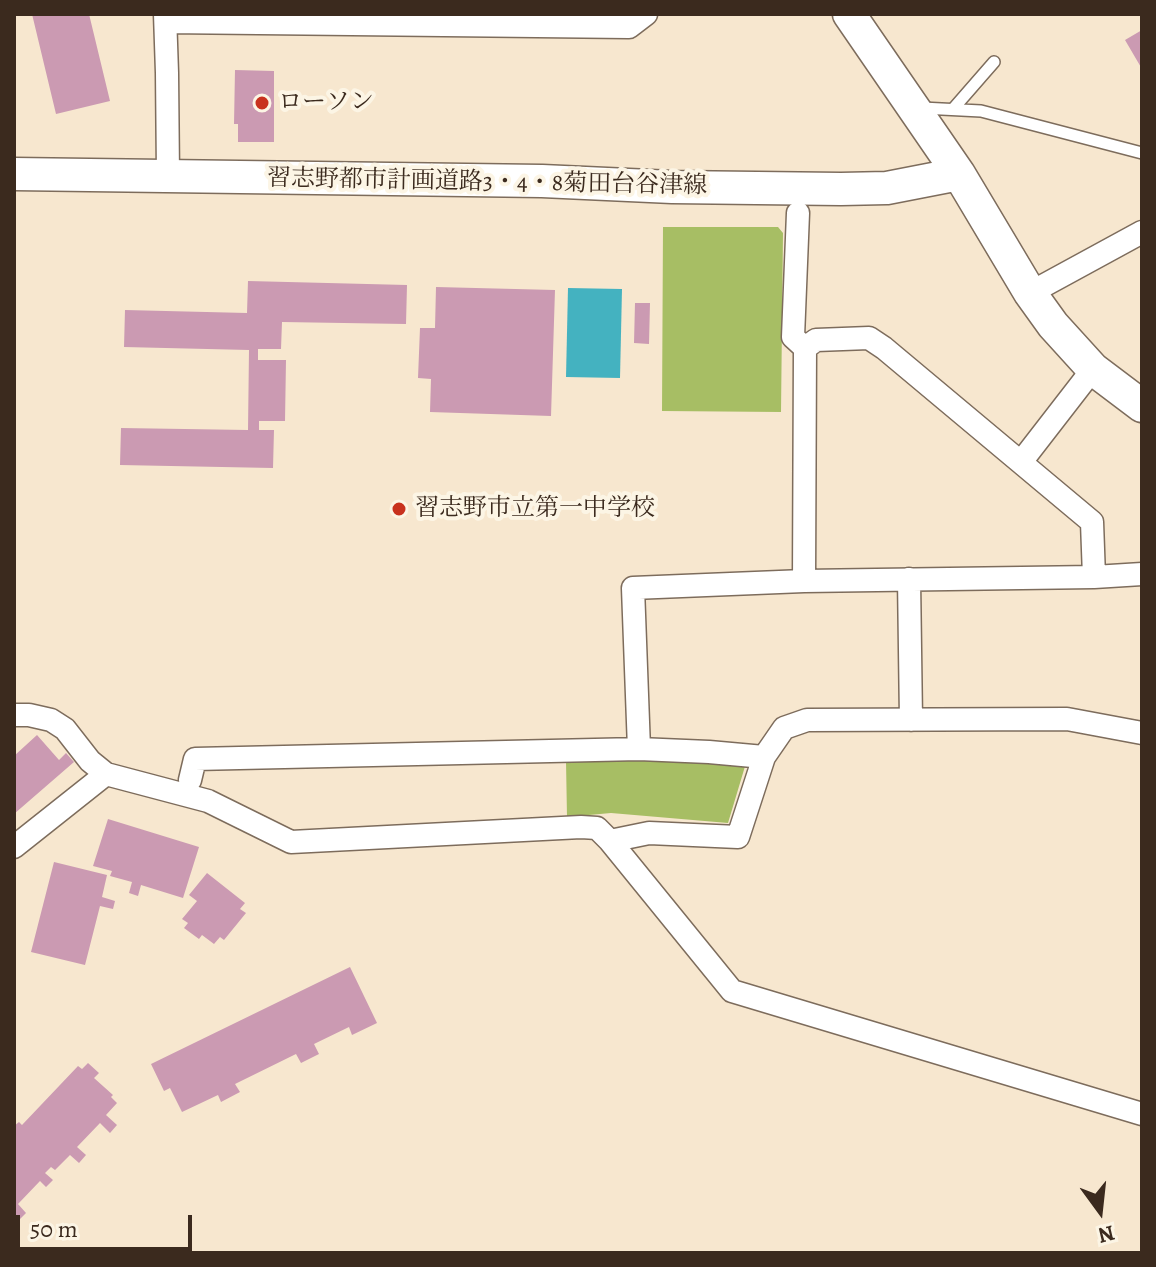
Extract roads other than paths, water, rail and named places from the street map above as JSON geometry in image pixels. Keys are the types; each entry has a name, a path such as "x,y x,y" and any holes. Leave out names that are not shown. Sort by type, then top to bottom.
{"street":[{"path":"168,176 165,18 526,20 629,27 646,14"},
{"path":"849,14 959,174 1030,293 1053,325 1093,369 1142,406"},
{"name":"習志野都市計画道路3・4・8菊田台谷津線","path":"14,174 542,181 672,187 841,189 887,188 959,174"},
{"path":"798,213 793,337 805,348 804,581"},
{"path":"1030,293 1142,232"},
{"path":"805,348 816,340 869,338 884,348 1092,522 1094,577"},
{"path":"1021,462 1093,369"},
{"path":"639,749 633,588 1142,574"},
{"path":"909,579 911,720"},
{"path":"14,715 51,720 65,729 90,761 106,774 208,801 291,842 597,828 732,991 1142,1114"},
{"path":"610,841 649,833 738,837 764,757 784,728 807,720 1067,719 1142,733"},
{"path":"190,780 195,759 639,749 764,757"},
{"path":"14,847 106,774"}],"lane":[{"path":"953,109 994,62"},
{"path":"913,108 981,111 1142,153"}],"water":[{"path":"568,288 622,289 620,378 566,377"}],"place":[{"name":"ローソン","path":"262,103"},
{"name":"習志野市立第一中学校","path":"399,509"}]}
